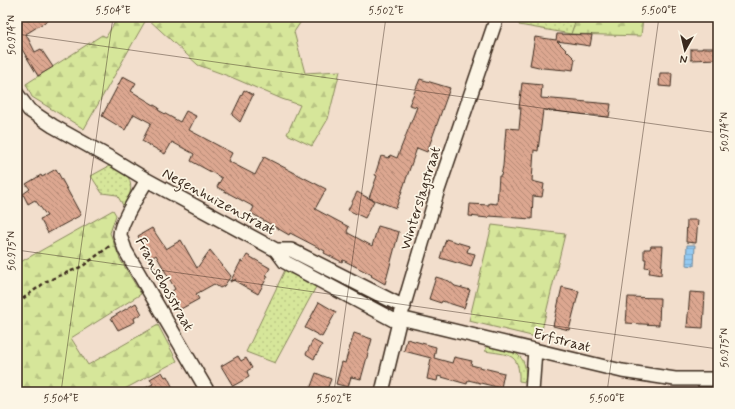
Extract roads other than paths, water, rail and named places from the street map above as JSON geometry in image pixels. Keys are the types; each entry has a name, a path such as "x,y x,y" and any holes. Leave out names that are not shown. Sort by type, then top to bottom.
{"street":[{"name":"Winterslagstraat","path":"382,392 401,316 437,193 497,17"},
{"path":"17,94 29,110 53,126 147,180"},
{"name":"Negenhuizenstraat","path":"147,180 276,250 291,250 401,316"},
{"name":"Fransebosstraat","path":"147,180 123,222 120,234 126,250 208,392"},
{"name":"Erfstraat","path":"401,316 622,372 675,379 718,379"},
{"path":"532,392 535,350"}],"water":[{"path":"687,245 695,245 694,266 686,265"}]}
